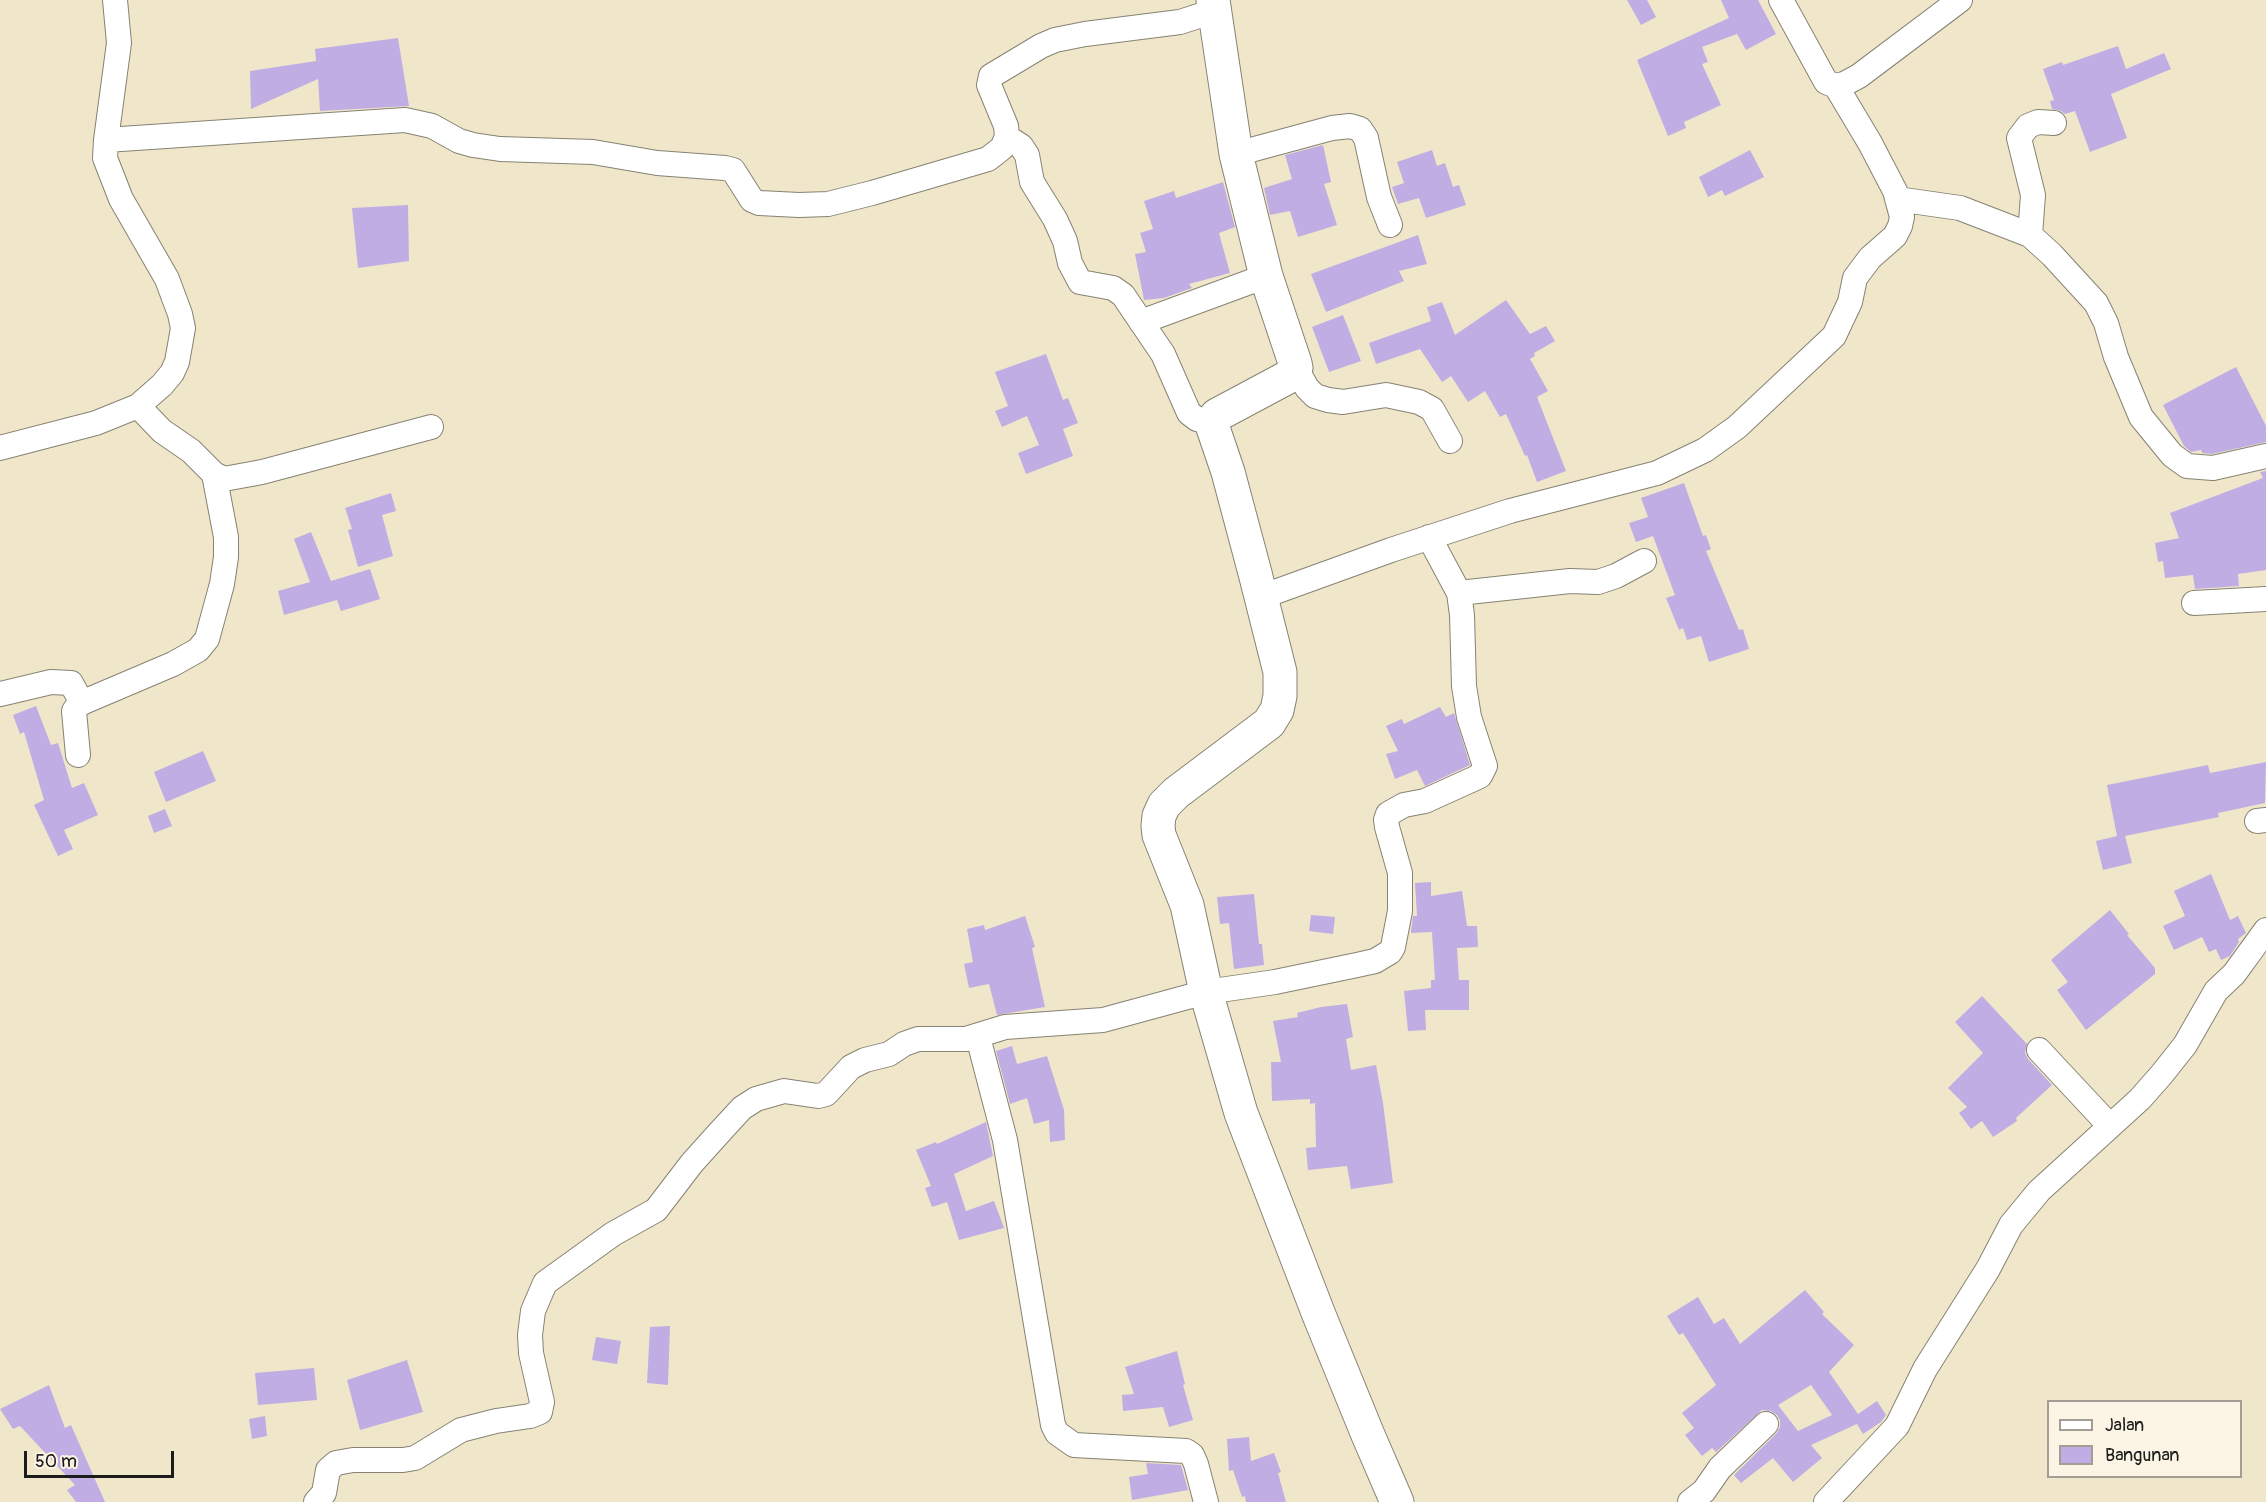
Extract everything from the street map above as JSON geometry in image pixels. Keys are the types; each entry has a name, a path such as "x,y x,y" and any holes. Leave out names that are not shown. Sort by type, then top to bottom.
{"street":[{"path":"0,448 96,423 138,406 172,373 177,362 183,328 167,279 121,199 105,158 119,43 115,0"},
{"path":"1781,0 1826,82 1836,86 1859,76 1960,0"},
{"path":"106,140 405,120 432,126 459,141 473,145 500,149 592,152 657,163 725,168 733,170 752,200 759,203 828,204 988,159 1002,148 1007,137 1006,126 989,85 991,76 1055,40 1084,34 1180,22 1214,6 1236,154 1266,276 1296,368 1307,388 1315,396 1328,400 1343,402 1386,395 1419,402 1432,409 1450,441"},
{"path":"1261,597 1429,537 1510,511 1657,473 1705,450 1737,427 1834,336 1850,302 1855,278 1870,258 1896,236 1900,226 1902,217 1897,199 1870,142 1836,86"},
{"path":"2030,235 2033,195 2019,138 2028,126 2038,122 2054,123"},
{"path":"1236,154 1332,128 1350,126 1360,129 1366,138 1378,197 1390,225"},
{"path":"1007,137 1021,146 1027,155 1032,182 1058,226 1065,241 1070,263 1080,282 1113,288 1123,295 1163,354 1190,413 1197,419 1211,422"},
{"path":"1897,199 1960,208 2030,235 2069,271 2096,303 2106,323 2116,357 2141,417 2172,455 2187,466 2212,468 2266,456"},
{"path":"1141,322 1266,276"},
{"path":"1211,422 1216,415 1290,376 1296,368"},
{"path":"138,406 162,431 192,451 213,474 224,479 261,472 431,427"},
{"path":"1211,422 1228,472 1280,672 1280,696 1277,710 1269,723 1176,793 1164,805 1159,816 1159,835 1187,904 1206,992 1241,1113 1324,1326 1397,1502"},
{"path":"78,755 74,711 82,703 173,664 198,650 207,639 222,584 226,557 226,537 213,474"},
{"path":"316,1502 324,1492 328,1470 336,1463 352,1460 415,1458 461,1430 540,1412 542,1402 531,1353 530,1335 533,1311 545,1282 613,1234 656,1210 692,1163 749,1102 784,1090 818,1096 826,1094 851,1067 865,1060 889,1054 904,1044 918,1039 953,1040 1005,1028 1103,1020 1206,992 1357,965 1383,957 1393,947 1400,911 1400,873 1387,827 1388,814 1404,805 1425,801 1480,776 1484,771 1483,758 1469,717 1464,686 1462,615 1458,593 1429,537"},
{"path":"1458,593 1570,581 1598,582 1616,576 1644,561"},
{"path":"2194,603 2266,599"},
{"path":"0,694 51,682 71,683 82,703"},
{"path":"1826,1502 1897,1426 1925,1369 1988,1269 2011,1225 2039,1191 2140,1100 2185,1045 2216,991 2234,974 2266,930"},
{"path":"978,1036 1005,1140 1053,1425 1057,1433 1074,1444 1186,1451 1192,1455 1196,1464 1206,1502"},
{"path":"2039,1050 2110,1126"},
{"path":"1690,1502 1704,1491 1720,1468 1766,1424"}],"building":[{"path":"1627,0 1647,0 1656,17 1641,25"},
{"path":"1721,0 1758,0 1776,34 1746,50 1737,34 1702,47 1708,62 1702,64 1721,105 1684,122 1686,128 1668,136 1637,60 1729,18"},
{"path":"398,38 409,106 320,111 318,79 251,109 250,71 316,61 315,49"},
{"path":"2118,46 2126,69 2164,53 2171,69 2111,94 2127,138 2090,152 2075,111 2065,114 2052,109 2050,101 2054,100 2043,69 2062,62 2063,65"},
{"path":"1323,145 1331,182 1324,184 1337,225 1298,237 1290,211 1270,215 1264,188 1292,179 1285,155"},
{"path":"1432,150 1437,166 1445,163 1453,187 1459,185 1466,205 1426,218 1419,198 1398,204 1392,187 1404,183 1397,162"},
{"path":"1750,150 1764,177 1725,196 1722,190 1708,197 1699,177"},
{"path":"1223,182 1235,227 1219,233 1230,273 1189,284 1192,288 1164,298 1144,300 1135,254 1146,252 1140,233 1153,229 1144,201 1174,191 1176,198"},
{"path":"408,205 409,261 358,268 352,208"},
{"path":"1418,235 1427,264 1399,271 1404,281 1326,312 1311,274"},
{"path":"1506,300 1530,334 1546,326 1555,341 1534,353 1535,356 1530,359 1548,391 1537,397 1566,471 1537,482 1527,455 1525,456 1506,414 1500,417 1485,391 1468,402 1451,376 1442,382 1420,349 1376,364 1369,343 1431,321 1427,307 1442,302 1455,335"},
{"path":"1343,315 1361,361 1329,372 1312,327"},
{"path":"1046,354 1063,400 1068,398 1078,423 1063,429 1073,456 1026,474 1018,453 1039,445 1027,416 1002,427 995,411 1008,406 995,372"},
{"path":"2236,367 2266,426 2266,442 2212,454 2202,453 2201,450 2191,452 2184,446 2163,405"},
{"path":"2266,471 2266,570 2238,574 2239,586 2195,589 2193,575 2165,578 2163,561 2158,562 2155,543 2179,538 2170,513 2263,478 2260,472"},
{"path":"1684,483 1703,536 1706,535 1711,549 1706,551 1739,630 1743,629 1749,649 1709,662 1701,636 1687,640 1683,628 1679,630 1666,598 1675,595 1653,536 1636,542 1629,523 1648,517 1641,498"},
{"path":"391,493 396,511 382,515 393,556 358,567 348,530 352,529 345,508"},
{"path":"311,532 331,581 370,569 380,599 341,611 337,600 284,615 278,591 310,582 294,539"},
{"path":"36,706 51,745 58,743 72,788 84,783 98,815 64,830 73,849 58,856 34,805 44,800 24,732 20,734 13,715"},
{"path":"1440,707 1446,717 1454,713 1470,765 1425,786 1417,770 1395,779 1386,754 1398,751 1386,726 1402,719 1404,724"},
{"path":"203,751 216,781 166,802 154,772"},
{"path":"2266,762 2265,803 2218,813 2219,817 2125,836 2132,863 2103,870 2096,841 2117,836 2107,785 2208,765 2210,773"},
{"path":"165,809 172,826 154,833 148,816"},
{"path":"2211,874 2230,920 2238,916 2246,933 2238,939 2239,942 2230,956 2221,960 2216,949 2209,952 2202,937 2174,950 2163,926 2185,916 2174,891"},
{"path":"1431,882 1431,896 1462,891 1467,926 1477,926 1478,947 1457,948 1459,980 1469,980 1469,1010 1425,1010 1426,1030 1408,1031 1404,991 1431,988 1431,980 1435,980 1432,932 1411,933 1413,916 1417,916 1415,883"},
{"path":"1254,894 1259,944 1262,944 1264,965 1234,969 1229,923 1220,924 1217,897"},
{"path":"2110,910 2129,934 2127,935 2155,968 2155,974 2086,1030 2057,990 2068,982 2051,960"},
{"path":"1311,915 1335,917 1333,934 1309,931"},
{"path":"1025,916 1035,947 1032,948 1045,1007 997,1015 989,984 969,988 964,964 973,962 967,929 984,925 985,930"},
{"path":"1982,996 2027,1044 2025,1053 2028,1059 2052,1085 2016,1118 2017,1121 1993,1137 1982,1121 1971,1129 1959,1113 1967,1107 1948,1088 1983,1053 1955,1022"},
{"path":"1347,1004 1353,1037 1346,1039 1351,1070 1376,1065 1393,1183 1351,1189 1347,1166 1308,1170 1306,1148 1316,1147 1315,1103 1310,1104 1310,1099 1272,1101 1271,1062 1281,1062 1273,1021 1298,1017 1297,1013 1321,1007"},
{"path":"1012,1046 1017,1064 1047,1056 1064,1110 1065,1140 1050,1142 1049,1120 1034,1124 1027,1098 1010,1104 996,1051"},
{"path":"986,1122 993,1156 954,1174 966,1211 994,1201 1004,1228 959,1240 947,1202 932,1207 925,1188 931,1186 916,1150 936,1142 937,1144"},
{"path":"1805,1290 1824,1312 1822,1314 1854,1345 1829,1372 1858,1414 1877,1401 1886,1415 1881,1422 1863,1434 1857,1424 1811,1445 1822,1458 1793,1482 1773,1458 1741,1483 1734,1475 1776,1434 1780,1427 1780,1420 1771,1411 1762,1410 1716,1452 1712,1448 1702,1456 1685,1435 1694,1428 1682,1413 1716,1385 1683,1333 1679,1335 1667,1316 1698,1297 1714,1324 1724,1318 1740,1344","holes":["1811,1385 1832,1415 1798,1431 1778,1405"]},
{"path":"670,1326 668,1385 647,1383 650,1327"},
{"path":"596,1337 621,1341 617,1364 592,1360"},
{"path":"1177,1351 1185,1384 1183,1385 1193,1420 1169,1427 1163,1407 1123,1411 1122,1395 1134,1394 1125,1367"},
{"path":"407,1360 423,1412 360,1430 347,1380"},
{"path":"314,1368 317,1400 258,1405 255,1373"},
{"path":"49,1385 65,1428 71,1425 105,1502 76,1502 67,1490 75,1485 20,1426 13,1429 0,1409"},
{"path":"265,1416 267,1436 252,1439 249,1419"},
{"path":"1249,1437 1251,1461 1274,1453 1281,1472 1278,1473 1286,1502 1246,1502 1245,1496 1242,1497 1233,1470 1229,1471 1227,1439"},
{"path":"1146,1463 1181,1465 1188,1490 1132,1500 1129,1477 1148,1474"}]}
